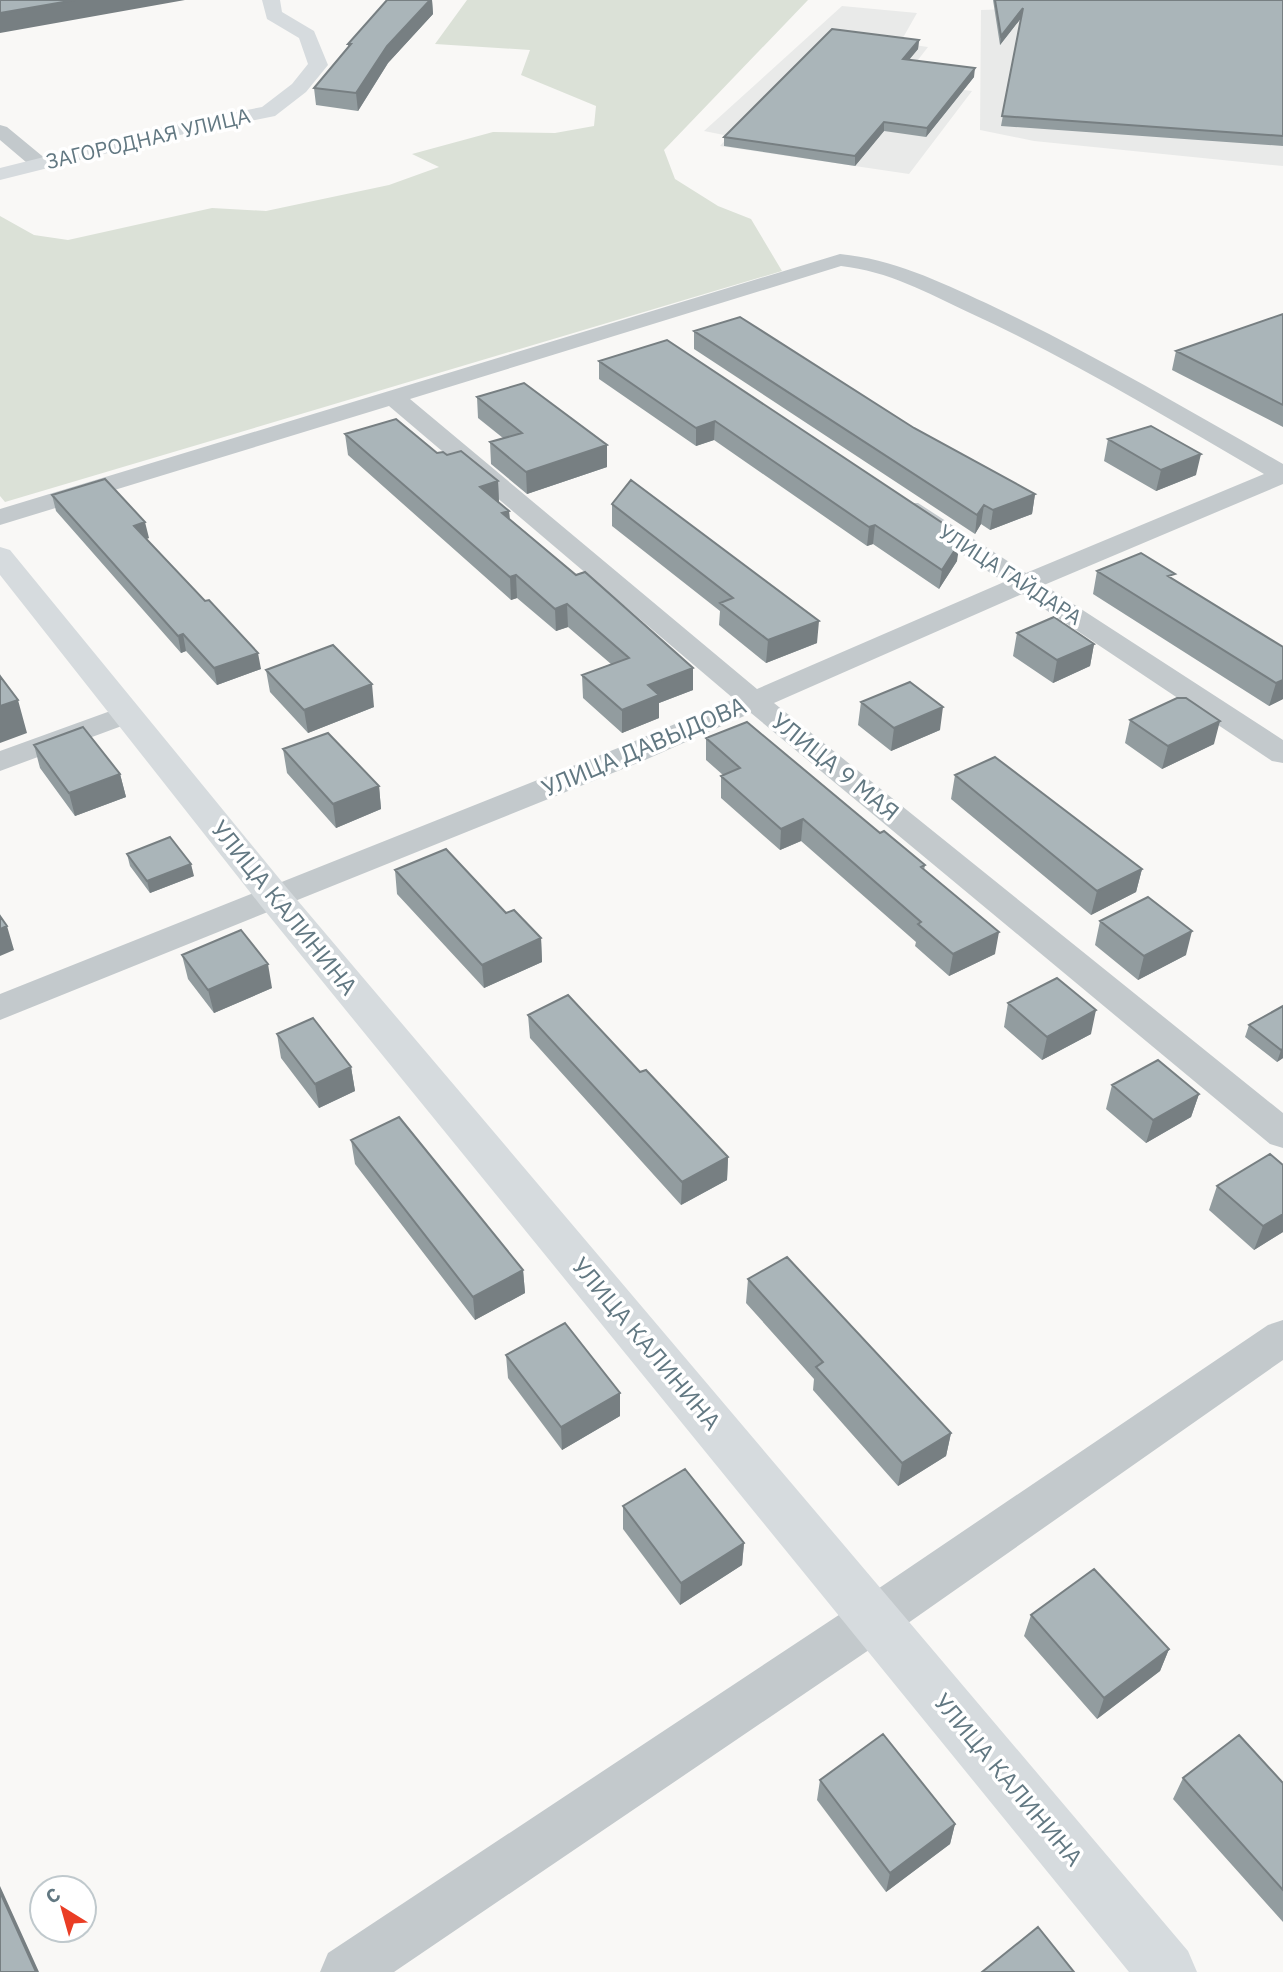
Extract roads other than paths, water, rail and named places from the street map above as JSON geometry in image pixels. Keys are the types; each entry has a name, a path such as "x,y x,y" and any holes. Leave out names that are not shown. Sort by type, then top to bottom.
{"street":[{"name":"ЗАГОРОДНАЯ УЛИЦА","path":"0,174 180,129 268,112 299,88 318,65 307,35 273,15 271,0"},
{"path":"0,131 40,164"},
{"path":"0,517 841,260 868,261 901,273 1045,338 1283,474"},
{"path":"634,322 666,344"},
{"name":"УЛИЦА 9 МАЯ","path":"392,396 754,701 1283,1135"},
{"name":"УЛИЦА ДАВЫДОВА","path":"0,1008 634,753 1283,474"},
{"name":"УЛИЦА ГАЙДАРА","path":"888,494 1283,754"},
{"name":"УЛИЦА КАЛИНИНА","path":"0,555 274,897 1167,1972"},
{"path":"0,762 127,714"},
{"path":"347,1972 874,1619 1283,1337"}]}
